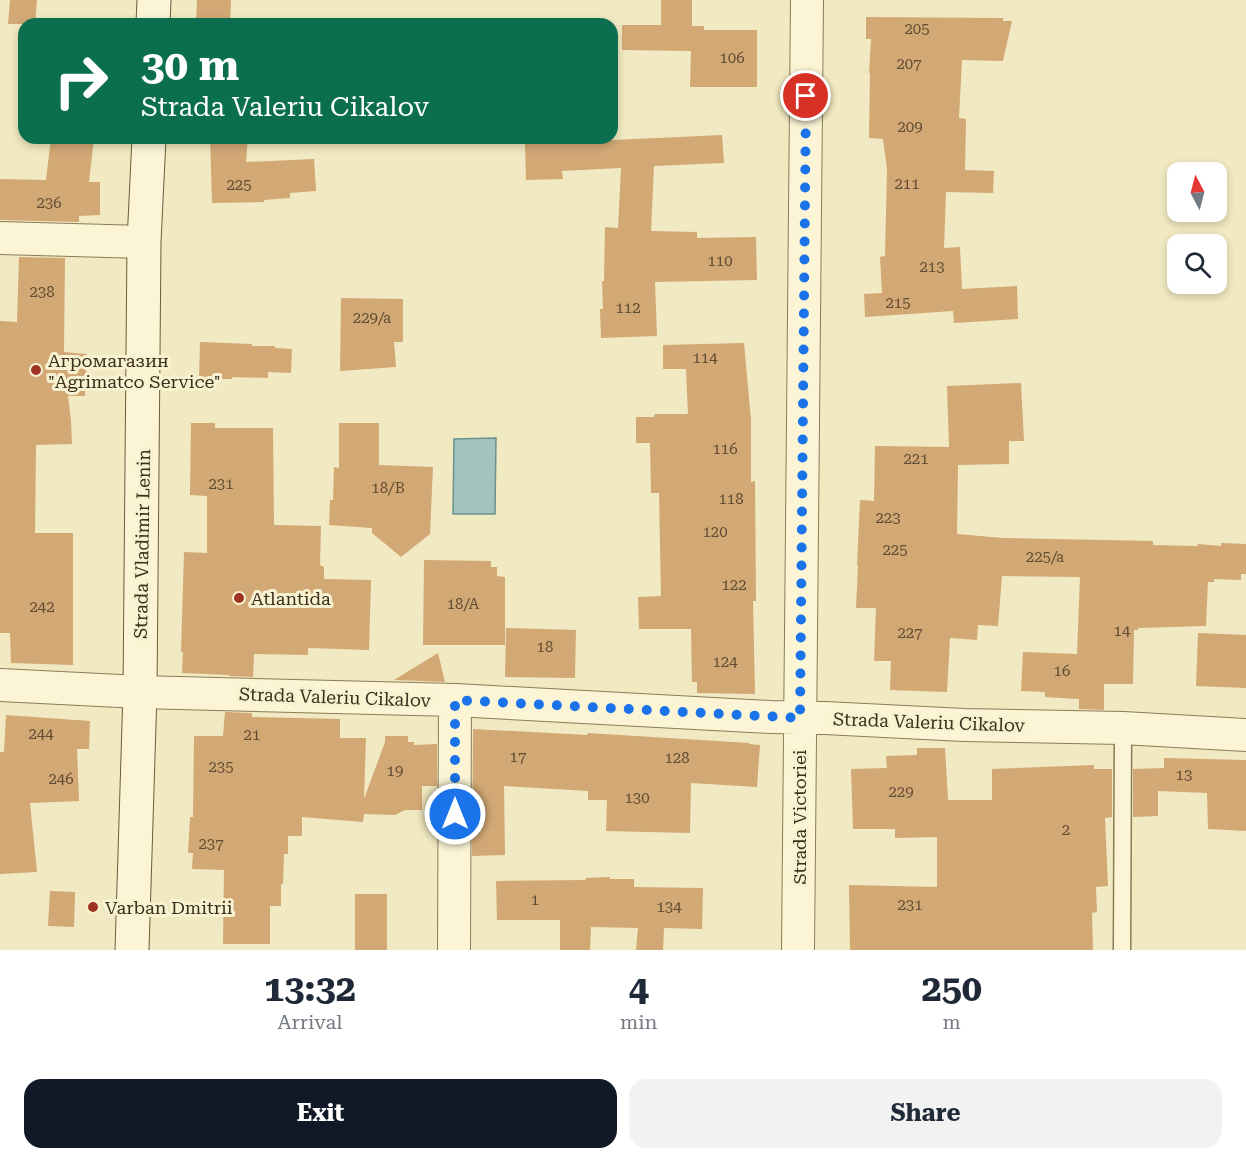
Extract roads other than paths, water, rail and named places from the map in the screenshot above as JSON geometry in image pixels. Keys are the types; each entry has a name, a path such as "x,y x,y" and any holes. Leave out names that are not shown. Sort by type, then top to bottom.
{"main road":[{"path":"153,18 154,0"},
{"name":"Strada Vladimir Lenin","path":"132,950 140,692 144,242 149,144"}],"street":[{"name":"Strada Victoriei","path":"798,950 807,0"},
{"path":"0,238 144,242"},
{"name":"Strada Valeriu Cikalov","path":"0,685 140,692 455,700 800,718 1123,728 1246,735"},
{"path":"454,950 455,700"}],"lane":[{"path":"1122,950 1123,728"}],"water":[{"path":"496,438 495,514 453,514 454,439"}],"place":[{"name":"Агромагазин \"Agrimatco Service\"","path":"36,370"},
{"name":"Atlantida","path":"239,598"},
{"name":"Varban Dmitrii","path":"93,907"}]}
